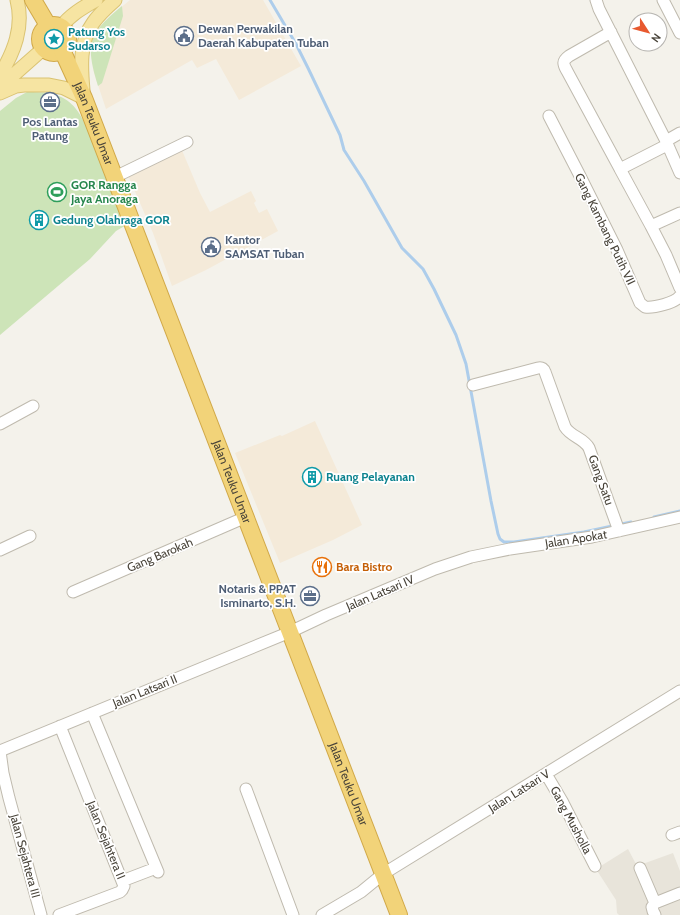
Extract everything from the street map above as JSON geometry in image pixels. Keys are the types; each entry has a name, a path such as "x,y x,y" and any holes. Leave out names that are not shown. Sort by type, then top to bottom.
{"highway":[{"path":"33,0 55,27"},
{"path":"55,27 65,30 68,38 66,47 58,53 47,51 44,48 41,36 46,29 55,27"},
{"name":"Jalan Teuku Umar","path":"62,50 84,98 399,915"}],"main road":[{"path":"0,75 10,59 18,34 20,13 17,0"},
{"path":"55,27 65,22 74,13 96,0"},
{"path":"84,98 82,62 85,38 92,23 115,0"},
{"path":"0,87 44,48"},
{"path":"0,93 16,86 43,85 58,86 84,98"}],"street":[{"path":"596,0 599,9 667,143 680,173"},
{"path":"663,0 680,33"},
{"path":"611,32 570,56 564,61 564,64 651,226 666,255 680,288"},
{"name":"Gang Kambang Putih VII","path":"549,116 617,250 640,303 645,307 652,307 676,300 680,296"},
{"path":"620,169 667,143 680,133"},
{"path":"114,177 188,142"},
{"path":"651,226 680,213"},
{"name":"Gang Satu","path":"473,385 540,367 544,370 563,423 571,434 583,440 587,444 618,526"},
{"path":"0,424 33,406"},
{"name":"Jalan Apokat","path":"472,557 510,549 592,536 618,526 680,517"},
{"name":"Gang Barokah","path":"74,592 246,518"},
{"path":"0,550 30,536"},
{"name":"Jalan Latsari IV","path":"290,632 409,580 472,557"},
{"name":"Jalan Latsari II","path":"0,751 290,632"},
{"name":"Jalan Latsari V","path":"322,915 361,892 383,874 680,691"},
{"path":"92,713 157,870 122,881"},
{"name":"Jalan Sejahtera II","path":"58,915 72,913 121,891 124,886 60,726"},
{"name":"Jalan Sejahtera III","path":"0,751 9,798 41,915"},
{"name":"Gang Musholla","path":"546,774 596,866"},
{"path":"246,789 293,915"},
{"path":"640,868 655,903"},
{"path":"655,915 652,907 655,903 680,893"}],"shaded area":[{"path":"130,0 263,0 301,66 239,100 216,59 197,68 192,60 106,109 94,73 91,51 92,40 97,30"},
{"path":"181,148 200,193 210,212 251,191 256,201 254,203 259,213 267,209 278,231 206,270 172,286 153,233 127,173"},
{"path":"315,421 362,525 333,540 280,563 235,453 280,435 282,436"},
{"path":"628,849 637,866 673,853 680,871 680,915 619,915 617,913 616,900 596,869"}],"green space":[{"path":"122,6 123,16 102,83 98,86 91,60 92,41 102,24"},
{"path":"54,30 60,33 63,39 60,45 54,48 48,45 45,39 48,33"},
{"name":"GOR Rangga Jaya Anoraga","path":"27,92 49,93 56,95 72,104 79,113 86,125 128,224 116,231 90,259 0,335 0,111 16,98"}],"waterway":[{"path":"270,0 296,44 308,68 340,135 344,150 364,181 402,248 423,269 456,335 466,364 491,501 500,539 504,542 514,542 584,532 631,522"},
{"path":"654,517 680,511"}],"place":[{"name":"Dewan Perwakilan Daerah Kabupaten Tuban","path":"184,36"},
{"name":"Patung Yos Sudarso","path":"54,39"},
{"name":"Pos Lantas Patung","path":"50,102"},
{"name":"GOR Rangga Jaya Anoraga","path":"57,192"},
{"name":"Gedung Olahraga GOR","path":"39,220"},
{"name":"Kantor SAMSAT Tuban","path":"211,247"},
{"name":"Ruang Pelayanan","path":"312,477"},
{"name":"Bara Bistro","path":"322,567"},
{"name":"Notaris & PPAT Isminarto, S.H.","path":"310,596"}]}
